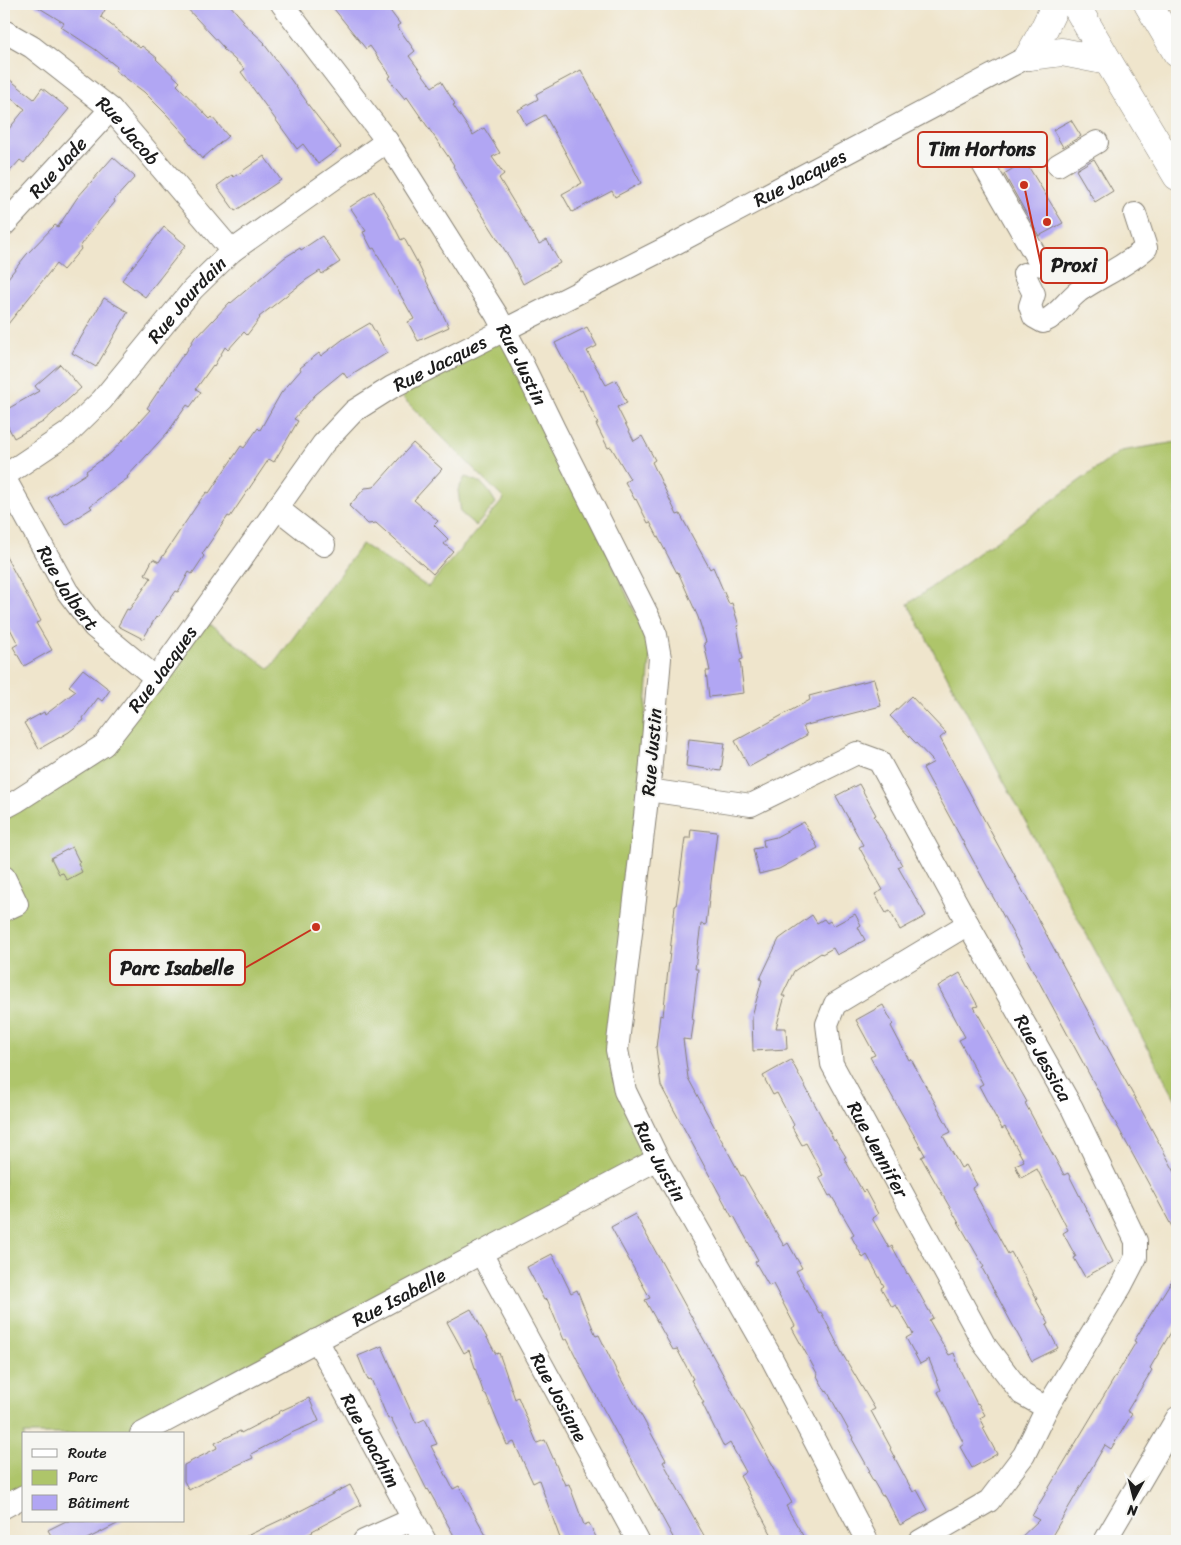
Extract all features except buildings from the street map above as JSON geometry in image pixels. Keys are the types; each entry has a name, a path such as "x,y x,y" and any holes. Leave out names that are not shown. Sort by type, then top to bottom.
{"main road":[{"path":"1029,56 1056,4"},
{"path":"1076,4 1177,176"},
{"path":"1148,4 1177,53"},
{"path":"1029,56 1062,52 1108,61"}],"street":[{"name":"Rue Justin","path":"282,4 387,141 505,330 656,635 660,658 648,790 617,1050 625,1091 658,1159 771,1357 867,1541"},
{"name":"Rue Jacob","path":"4,31 32,47 111,110 232,251"},
{"name":"Rue Jacques","path":"4,808 104,745 156,678 323,444 354,411 392,387 676,243 1029,56"},
{"name":"Rue Jade","path":"4,225 111,110"},
{"name":"Rue Jourdain","path":"4,476 68,433 102,400 193,289 232,251 387,141"},
{"path":"1058,165 1096,142"},
{"path":"979,157 1033,269 1034,294 1030,306 1034,317 1043,322 1052,318 1078,292 1133,259 1146,248 1135,214"},
{"name":"Rue Jalbert","path":"4,476 67,591 94,627 156,678"},
{"path":"277,508 324,545"},
{"name":"Rue Jessica","path":"648,790 751,805 857,753 879,761 1072,1108 1136,1241 1136,1257 1121,1286 1046,1408 1024,1455 989,1501 920,1541"},
{"path":"4,877 17,904 4,910"},
{"name":"Rue Jennifer","path":"968,924 835,1004 827,1024 832,1064 984,1344 1022,1394 1046,1408"},
{"name":"Rue Isabelle","path":"145,1432 658,1159"},
{"name":"Rue Josiane","path":"481,1253 638,1541"},
{"name":"Rue Joachim","path":"317,1340 424,1541"},
{"path":"1105,1541 1177,1418"},
{"path":"4,1507 22,1497"},
{"path":"364,1541 413,1519"}],"green space":[{"path":"503,326 651,647 617,1050 658,1159 145,1432 22,1432 22,1497 4,1507 4,804 104,745 199,617 270,669 362,544 428,587 504,499 392,387"},
{"path":"1177,442 1177,1102 908,604 1121,451"},
{"path":"465,477 484,486 496,503 476,526 461,513 458,490"}],"place":[{"name":"Proxi","path":"1024,185"},
{"name":"Tim Hortons","path":"1047,222"},
{"name":"Parc Isabelle","path":"316,927"}]}
